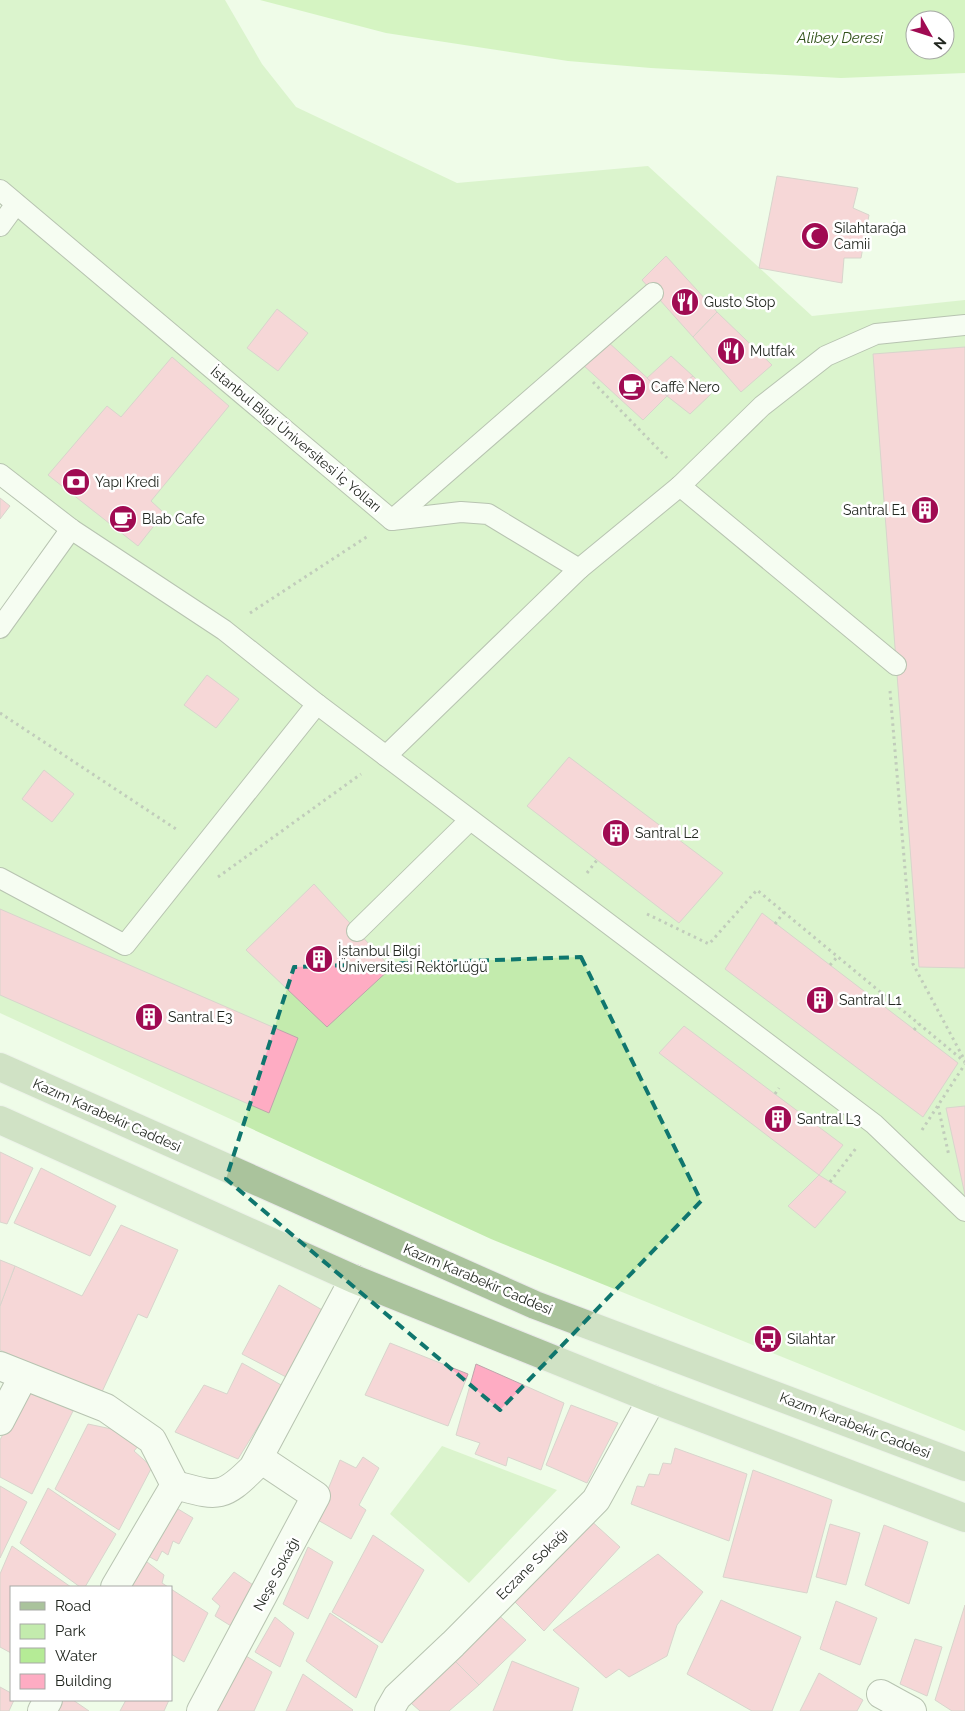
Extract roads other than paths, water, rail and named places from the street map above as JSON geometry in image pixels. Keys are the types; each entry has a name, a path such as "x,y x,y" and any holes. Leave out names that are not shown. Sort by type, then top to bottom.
{"main road":[{"name":"Kazım Karabekir Caddesi","path":"0,1067 535,1305 965,1467"},
{"path":"0,1120 354,1279 652,1399 965,1518"}],"street":[{"path":"175,1486 212,1494 234,1488 253,1468 354,1279"},
{"path":"0,1421 11,1371 106,1408 152,1440 175,1486"},
{"name":"Eczane Sokağı","path":"389,1711 396,1696 454,1644 596,1500 652,1399"},
{"name":"Neşe Sokağı","path":"202,1711 316,1496 259,1458"},
{"path":"116,1586 175,1486"},
{"path":"881,1694 912,1711"}],"lane":[{"name":"İstanbul Bilgi Üniversitesi İç Yolları","path":"0,190 392,520 461,512 488,514 579,569"},
{"path":"0,226 16,204"},
{"path":"392,520 653,293"},
{"path":"386,756 579,569 683,482 762,406 826,356 876,334 965,325"},
{"path":"0,474 71,529 224,630 317,704 874,1124 965,1211"},
{"path":"683,482 892,662"},
{"path":"0,628 71,529"},
{"path":"0,878 125,945 317,704"},
{"path":"357,931 470,820"}],"water":[{"name":"Alibey Deresi","path":"260,0 965,0 965,73 841,78 651,68 568,61 386,33"}],"place":[{"name":"Silahtarağa Camii","path":"815,236"},
{"name":"Gusto Stop","path":"685,302"},
{"name":"Mutfak","path":"731,351"},
{"name":"Caffè Nero","path":"632,387"},
{"name":"Yapı Kredi","path":"76,482"},
{"name":"Santral E1","path":"925,510"},
{"name":"Blab Cafe","path":"123,519"},
{"name":"Santral L2","path":"616,833"},
{"name":"İstanbul Bilgi Üniversitesi Rektörlüğü","path":"319,959"},
{"name":"Santral L1","path":"820,1000"},
{"name":"Santral E3","path":"149,1017"},
{"name":"Santral L3","path":"778,1119"},
{"name":"Silahtar","path":"768,1339"}]}
